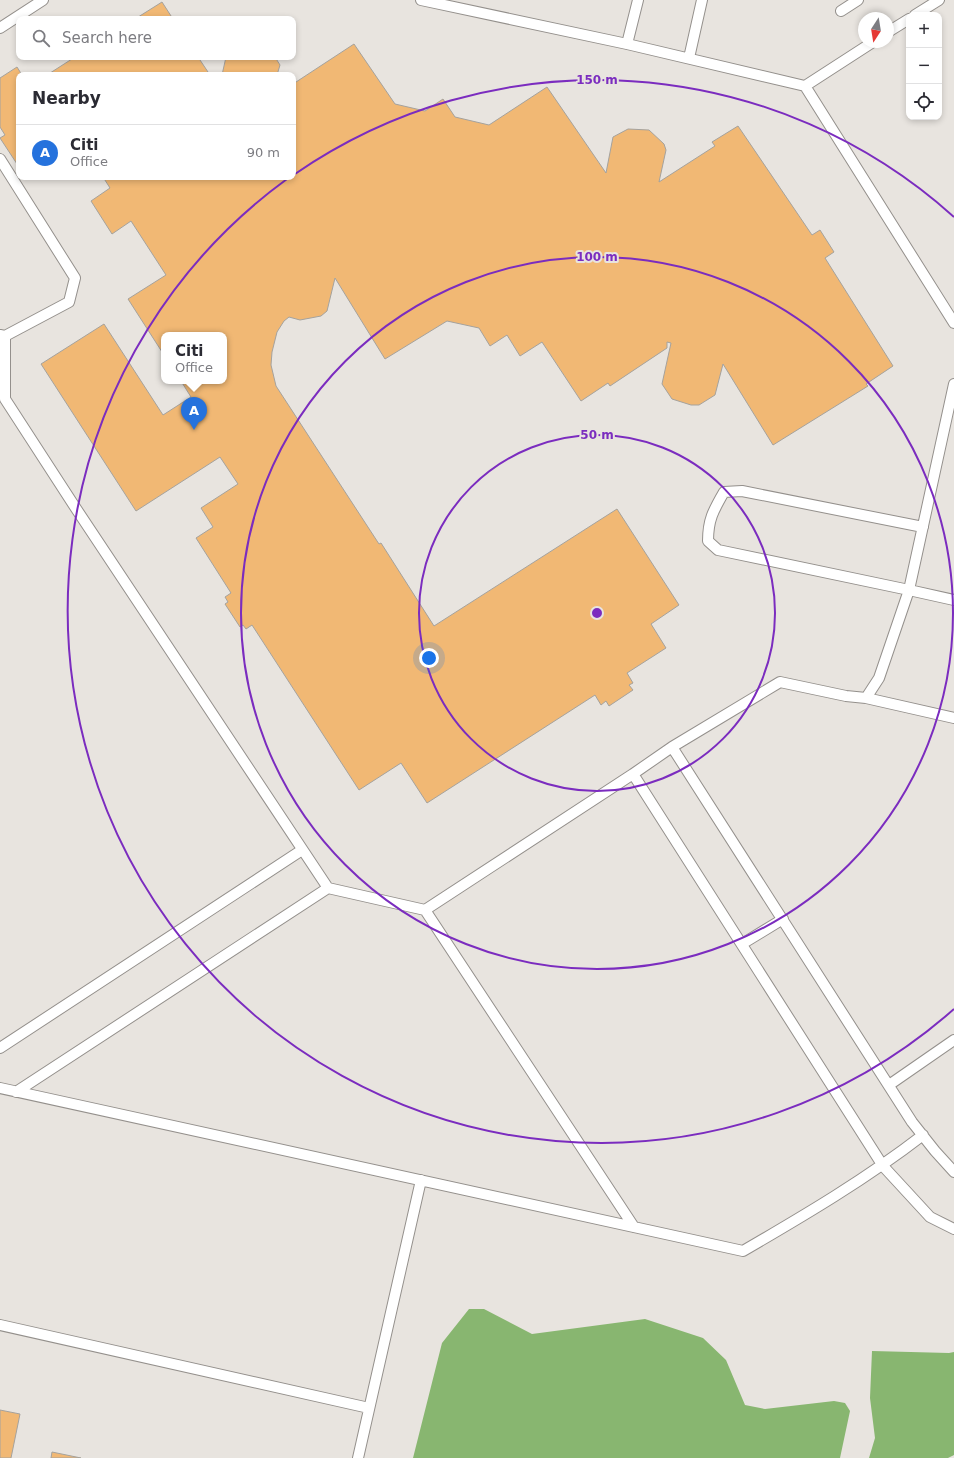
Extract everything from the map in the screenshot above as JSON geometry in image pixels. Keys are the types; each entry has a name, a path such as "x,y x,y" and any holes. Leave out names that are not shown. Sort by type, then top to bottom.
{"lane":[{"path":"18,16 43,0"},
{"path":"421,0 627,44 805,86 954,323"},
{"path":"627,44 638,0"},
{"path":"689,58 702,0"},
{"path":"841,11 858,0"},
{"path":"918,12 927,3 939,0"},
{"path":"0,28 16,18"},
{"path":"894,28 906,21"},
{"path":"805,86 864,48"},
{"path":"0,159 75,278 69,302 3,336 3,399 328,888 425,910 634,1227"},
{"path":"866,698 879,678 909,590 954,384"},
{"path":"923,527 742,491 724,492 715,507 708,525 708,542 718,550 954,600"},
{"path":"425,910 634,774 672,747 780,682 846,696 866,698 954,718"},
{"path":"672,747 889,1085 923,1135 954,1172"},
{"path":"634,774 883,1166 930,1217 954,1229"},
{"path":"0,1048 302,850"},
{"path":"16,1092 328,888"},
{"path":"742,944 782,919"},
{"path":"889,1085 954,1040"},
{"path":"0,1088 743,1251 840,1194 883,1166 923,1135"},
{"path":"358,1458 421,1180"},
{"path":"0,1326 369,1408"}],"green space":[{"path":"469,1309 484,1309 532,1334 645,1319 703,1338 726,1360 745,1405 765,1409 834,1401 845,1403 850,1411 840,1458 413,1458 442,1343"},
{"path":"872,1351 954,1352 954,1455 948,1458 869,1458 875,1438 870,1398"}],"building":[{"path":"162,2 171,16 140,16"},
{"path":"354,44 395,104 425,111 443,99 455,117 489,125 547,87 606,173 613,137 628,129 649,130 664,144 666,150 659,182 715,146 712,142 738,126 812,235 820,230 834,252 825,258 893,366 866,384 868,386 773,445 723,364 715,395 699,405 691,405 672,399 662,384 671,343 667,342 667,348 610,386 608,383 581,401 542,342 520,356 507,335 490,346 479,328 447,321 385,359 335,278 327,311 321,316 300,320 289,317 284,321 277,332 272,352 271,365 276,386 379,544 381,543 434,626 617,509 679,605 651,624 666,648 627,673 633,683 629,685 633,690 609,706 606,701 601,705 595,695 427,803 401,763 359,790 252,625 246,629 243,625 240,627 225,604 228,602 225,597 231,593 196,538 213,527 201,508 238,484 220,457 136,511 41,364 104,324 163,415 191,397 183,384 227,384 227,332 161,332 161,350 128,299 166,275 131,221 112,234 91,201 110,188 105,180 296,180 296,82"},
{"path":"70,60 200,60 208,72 52,72"},
{"path":"225,60 277,60 280,65 278,72 223,72"},
{"path":"17,67 20,72 16,72 16,162 0,138 5,135 0,127 0,78"},
{"path":"0,1410 20,1414 11,1458 0,1458"},
{"path":"52,1452 81,1458 51,1458"}],"place":[{"name":"Citi","path":"194,430"}]}
